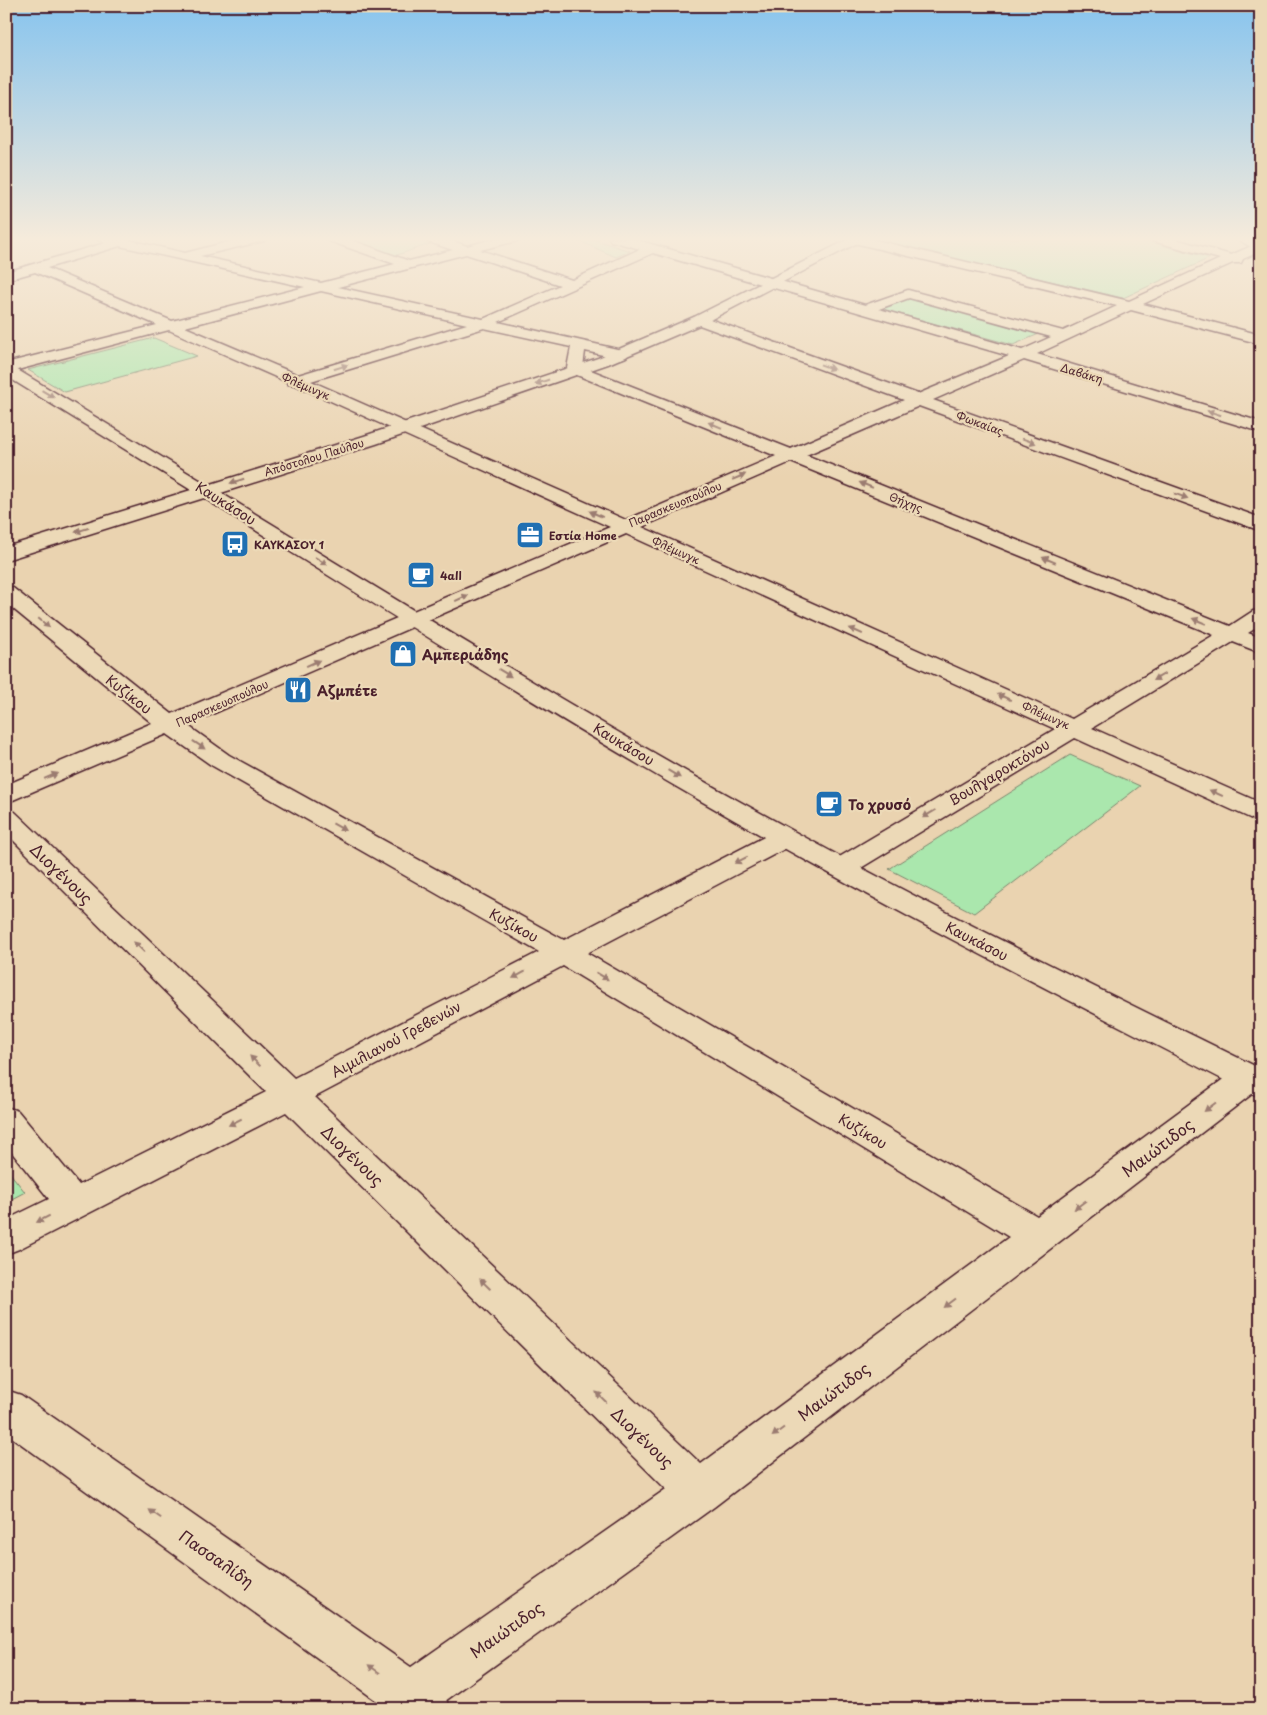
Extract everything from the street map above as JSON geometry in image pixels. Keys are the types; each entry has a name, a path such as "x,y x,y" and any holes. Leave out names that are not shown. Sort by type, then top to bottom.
{"street":[{"name":"Φλέμινγκ","path":"151,318 407,428 1261,813"},
{"path":"6,368 200,318"},
{"path":"463,318 620,354"},
{"path":"294,381 496,318"},
{"name":"Απόστολου Παύλου","path":"6,554 407,428 577,370 620,354 703,318"},
{"name":"Δαβάκη","path":"893,318 1261,427"},
{"path":"998,318 1065,336"},
{"name":"Παρασκευοπούλου","path":"6,795 170,726 1104,318"},
{"path":"1181,318 1261,340"},
{"name":"Φωκαίας","path":"699,320 1261,525"},
{"path":"577,370 575,368 579,344"},
{"name":"Καυκάσου","path":"6,368 415,619 784,838 959,932 1255,1081"},
{"name":"Θήχης","path":"577,370 1261,646"},
{"name":"Κυζίκου","path":"6,592 123,690 170,726 220,760 562,952 1039,1236"},
{"name":"Βουλγαροκτόνου","path":"841,868 1073,727 1261,616"},
{"name":"Διογένους","path":"6,818 699,1492"},
{"name":"Αιμιλιανού Γρεβενών","path":"6,1238 290,1094 784,838"},
{"name":"Μαιώτιδος","path":"419,1702 1039,1236 1255,1081"},
{"path":"6,1120 73,1204"},
{"name":"Πασσαλίδη","path":"6,1409 419,1702"}],"green space":[{"path":"914,318 998,318 1046,331 1013,345"},
{"path":"154,338 197,356 65,392 28,370"},
{"path":"1070,755 1140,786 974,913 889,869"},
{"path":"6,1168 25,1192 6,1202"}],"place":[{"name":"Εστία Home","path":"530,535"},
{"name":"ΚΑΥΚΑΣΟΥ 1","path":"235,544"},
{"name":"4all","path":"421,575"},
{"name":"Αμπεριάδης","path":"403,654"},
{"name":"Αζμπέτε","path":"298,690"},
{"name":"Το χρυσό","path":"829,804"}]}
